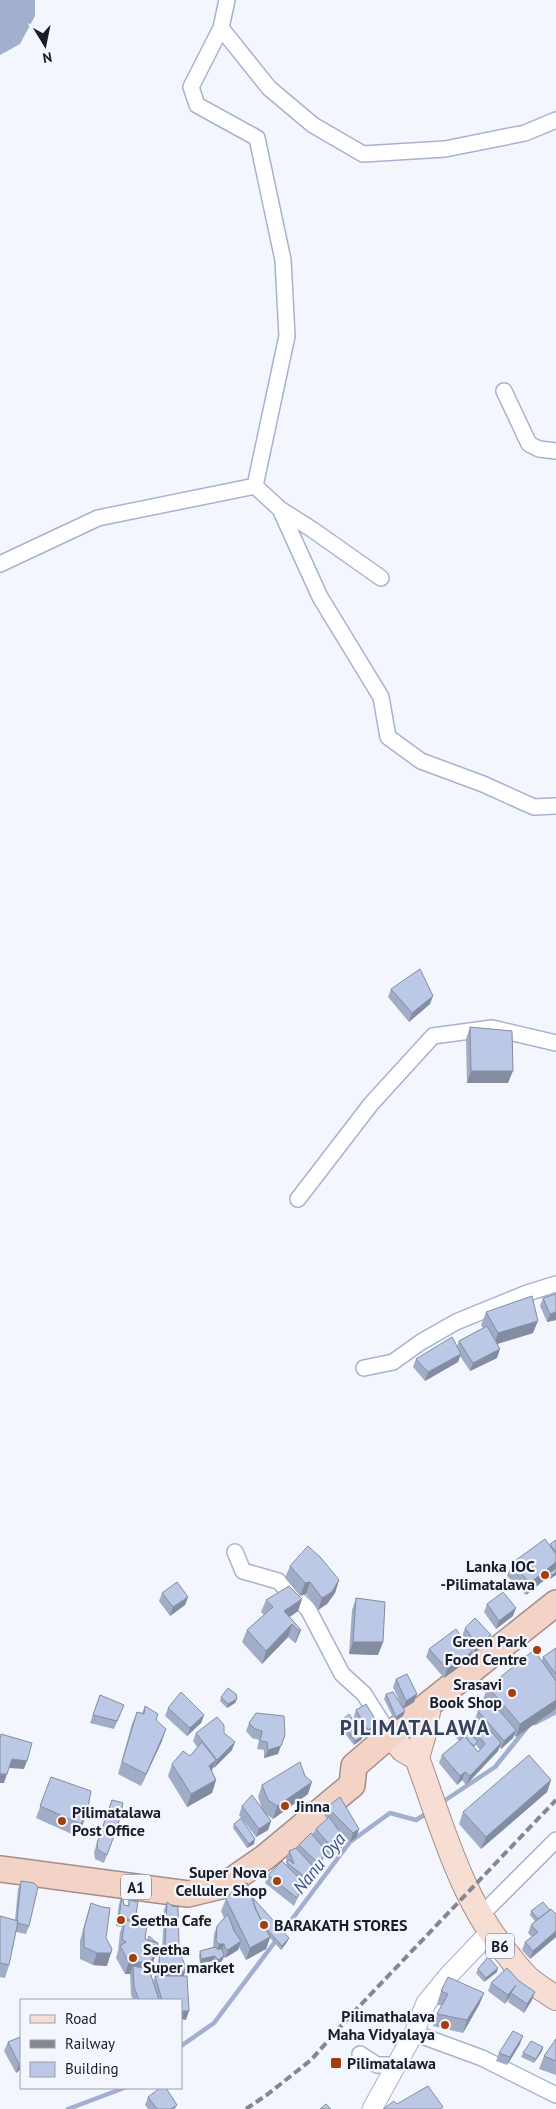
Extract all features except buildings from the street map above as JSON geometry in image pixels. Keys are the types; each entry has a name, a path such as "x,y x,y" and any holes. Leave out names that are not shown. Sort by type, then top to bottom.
{"highway":[{"name":"A1","path":"0,1869 188,1894 225,1885 264,1858 352,1785 354,1766 390,1735 556,1603"}],"main road":[{"path":"390,1735 403,1750 417,1758 425,1730 429,1705"},
{"name":"B6","path":"417,1758 461,1880 485,1924 522,1973 556,1998"}],"street":[{"path":"227,0 221,28 191,87 197,105 257,138 283,260 287,336 255,486"},
{"path":"221,28 269,88 313,126 363,154 445,149 525,133 556,120"},
{"path":"504,391 529,444 539,449 556,451"},
{"path":"255,486 280,509 381,578"},
{"path":"0,564 98,518 255,486"},
{"path":"280,509 320,597 380,697 388,737 421,761 483,784 534,807 556,806"},
{"path":"298,1199 371,1104 433,1036 492,1028 556,1043"},
{"path":"364,1368 393,1362 421,1342 456,1322 528,1293 556,1284"},
{"path":"235,1552 243,1571 278,1581 308,1610 342,1674 364,1694 390,1735"},
{"path":"372,2109 414,2033 426,2003 449,1975 485,1924 556,1840"},
{"path":"414,2033 482,2058 556,2095"},
{"path":"360,2054 378,2064 396,2065"}],"water":[{"path":"0,0 35,0 35,16 20,44 0,55"}],"waterway":[{"name":"Nanu Oya","path":"535,1723 556,1712"},
{"name":"Nanu Oya","path":"441,1803 495,1767 528,1726"},
{"name":"Nanu Oya","path":"182,2045 214,2023 350,1842 390,1813 416,1820 429,1812"},
{"name":"Nanu Oya","path":"68,2109 121,2089"}],"railway":[{"path":"246,2109 311,2060 349,2017 556,1800"}],"place":[{"name":"Lanka IOC -Pilimatalawa","path":"545,1575"},
{"name":"Green Park Food Centre","path":"537,1650"},
{"name":"Srasavi Book Shop","path":"512,1693"},
{"name":"Jinna","path":"285,1806"},
{"name":"Pilimatalawa Post Office","path":"62,1821"},
{"name":"Super Nova Celluler Shop","path":"277,1881"},
{"name":"Seetha Cafe","path":"121,1920"},
{"name":"BARAKATH STORES","path":"264,1925"},
{"name":"Seetha Super market","path":"133,1958"},
{"name":"Pilimathalava Maha Vidyalaya","path":"445,2025"},
{"name":"Pilimatalawa","path":"336,2063"}],"district":[{"name":"PILIMATALAWA","path":"415,1727"}]}
